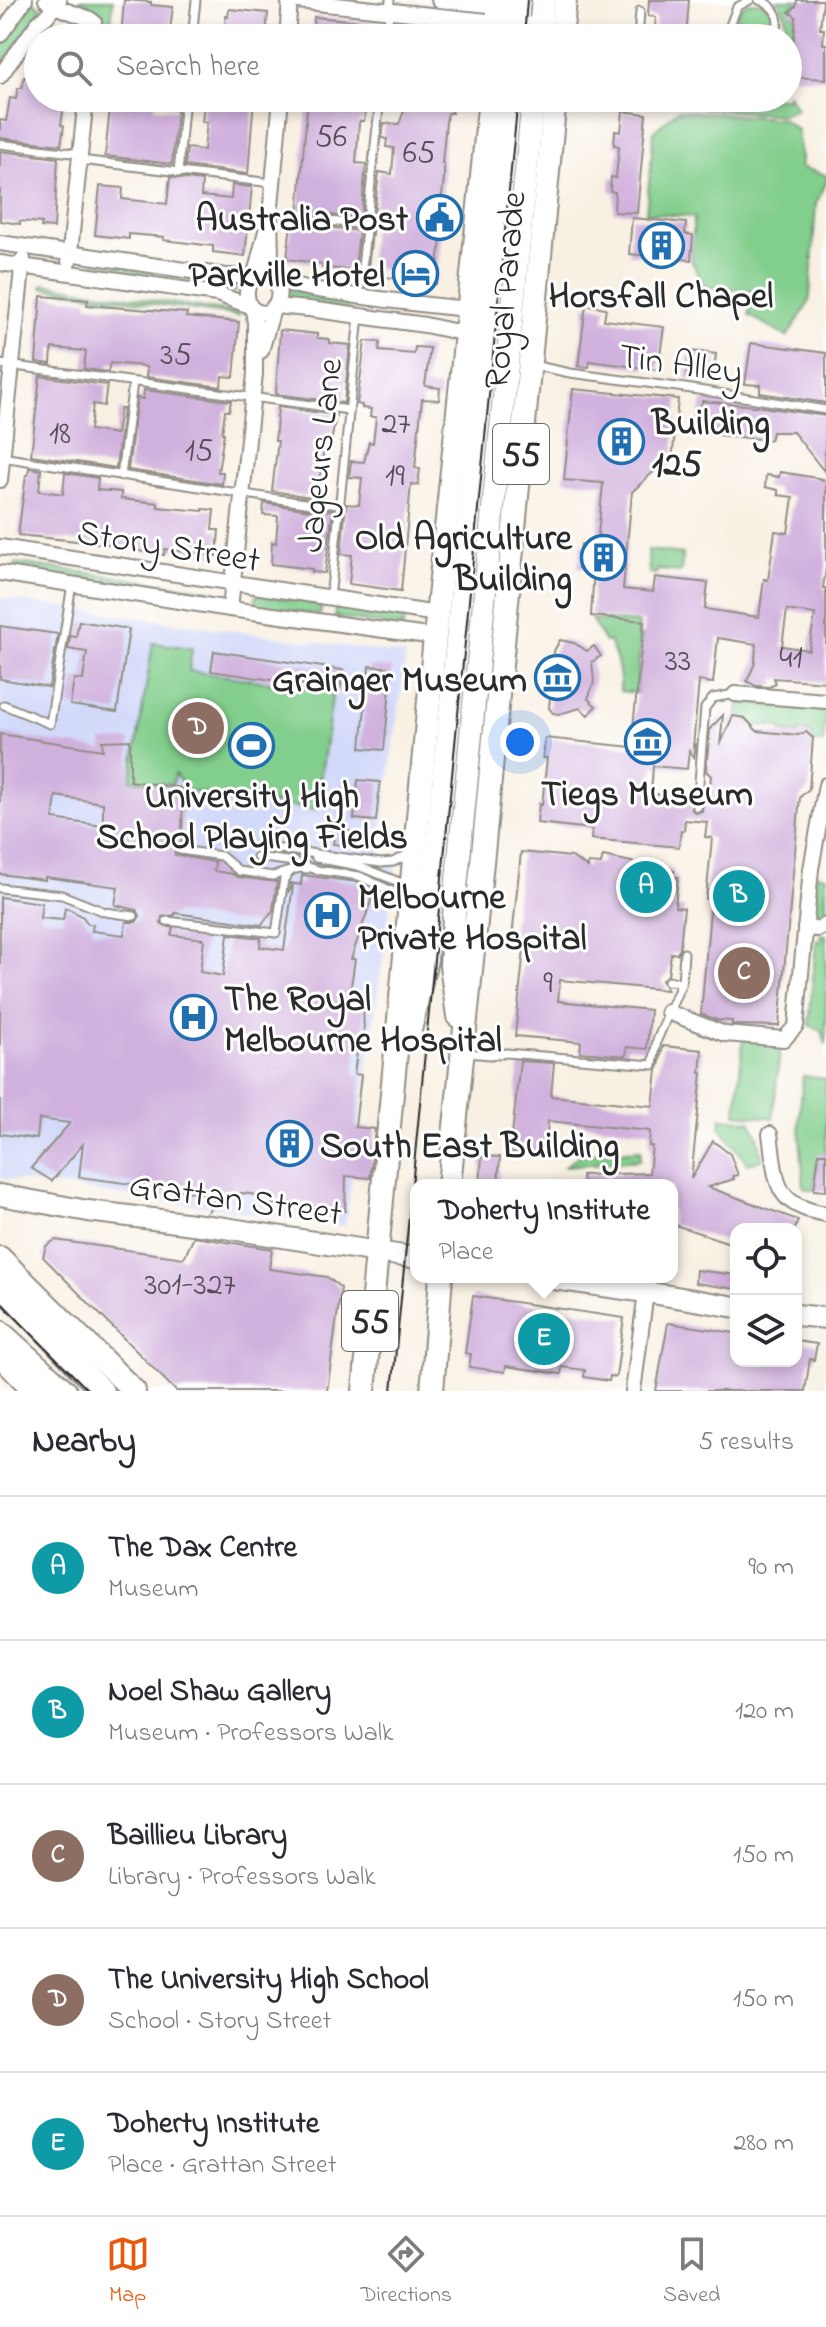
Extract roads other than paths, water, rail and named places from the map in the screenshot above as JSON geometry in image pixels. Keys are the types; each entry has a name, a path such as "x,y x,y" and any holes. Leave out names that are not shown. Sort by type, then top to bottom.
{"main road":[{"path":"543,0 548,24"},
{"path":"555,24 565,0"},
{"name":"Royal Parade","path":"450,1179 462,1048 478,774 468,631 467,334 489,112"},
{"name":"Royal Parade","path":"468,631 509,112"},
{"name":"Royal Parade","path":"468,631 531,112"},
{"name":"Royal Parade","path":"377,1252 415,846 530,365 554,112"},
{"name":"Royal Parade","path":"393,1087 404,1056 422,981 432,895 433,769"},
{"name":"Royal Parade","path":"462,1048 451,965 454,903 478,774"},
{"path":"410,894 432,895 454,903"},
{"name":"55","path":"364,1391 377,1252"},
{"path":"0,1258 134,1391"},
{"path":"0,1283 102,1391"},
{"name":"55","path":"432,1391 441,1283"},
{"path":"0,1332 64,1391"},
{"path":"0,1355 35,1391"}],"street":[{"path":"0,35 25,0"},
{"path":"288,24 289,0 390,5 506,19"},
{"path":"439,0 506,19"},
{"path":"37,24 46,17 53,2 94,24"},
{"path":"0,76 24,43"},
{"path":"68,273 85,112"},
{"path":"230,609 251,398 279,292 271,258 270,216 280,112"},
{"path":"255,374 255,323 247,293 270,216"},
{"path":"0,243 226,276 254,275 264,270 298,287 469,309"},
{"path":"0,480 6,364 24,247"},
{"path":"0,263 217,294 264,313 274,307 358,316 467,334"},
{"path":"358,316 360,296"},
{"name":"Story Street","path":"0,547 330,599 468,631"},
{"name":"Story Street","path":"0,573 327,622 468,631"},
{"path":"327,622 330,599"},
{"path":"735,694 826,701"},
{"path":"668,1012 725,1034 784,1039 796,1026 811,869 826,785"},
{"path":"805,928 818,929 826,925"},
{"path":"770,1134 781,1192 796,1206 826,1214"},
{"name":"Grattan Street","path":"0,1195 410,1257"},
{"name":"Grattan Street","path":"0,1210 47,1204"},
{"path":"582,1283 730,1306"},
{"path":"633,1391 646,1292"},
{"path":"802,1316 826,1318"}],"lane":[{"path":"193,24 196,0"},
{"path":"731,24 737,7 750,0"},
{"path":"759,0 771,5 777,12 778,24"},
{"path":"639,24 640,11"},
{"path":"178,173 184,112"},
{"path":"360,296 379,112"},
{"path":"0,144 178,173 273,184"},
{"path":"319,220 367,225"},
{"name":"Jageurs Lane","path":"330,599 358,316"},
{"path":"6,364 349,410"},
{"name":"Tin Alley","path":"530,365 826,410"},
{"path":"121,476 133,382"},
{"path":"1,457 318,505 339,503"},
{"path":"4,705 50,724 72,584"},
{"path":"697,807 705,708 713,698 735,694"},
{"path":"259,846 385,863 404,858 415,846"},
{"path":"180,850 221,856 239,871 273,876 300,868 317,870 366,878 405,897 410,894"},
{"path":"291,850 358,866 410,894"},
{"path":"257,857 294,862 317,870"},
{"path":"167,921 276,933 284,879 290,872"},
{"path":"0,888 62,895 105,912 134,916"},
{"path":"462,1048 490,1055 506,1053 653,1065 657,1040 682,982 684,953"},
{"path":"668,981 682,982"}],"tram line":[{"path":"525,24 527,0"},
{"path":"413,1179 517,112"},
{"path":"392,1391 410,1206"},
{"path":"0,1302 89,1391"}],"place":[{"name":"Australia Post","path":"439,217"},
{"name":"Horsfall Chapel","path":"661,245"},
{"name":"Parkville Hotel","path":"416,273"},
{"name":"Building 125","path":"621,442"},
{"name":"Old Agriculture Building","path":"603,557"},
{"name":"Grainger Museum","path":"558,678"},
{"name":"The University High School","path":"198,728"},
{"name":"Tiegs Museum","path":"647,742"},
{"name":"University High School Playing Fields","path":"252,745"},
{"name":"The Dax Centre","path":"646,887"},
{"name":"Noel Shaw Gallery","path":"739,896"},
{"name":"Melbourne Private Hospital","path":"327,916"},
{"name":"Baillieu Library","path":"744,973"},
{"name":"The Royal Melbourne Hospital","path":"193,1018"},
{"name":"South East Building","path":"289,1144"},
{"name":"Doherty Institute","path":"544,1339"}]}
